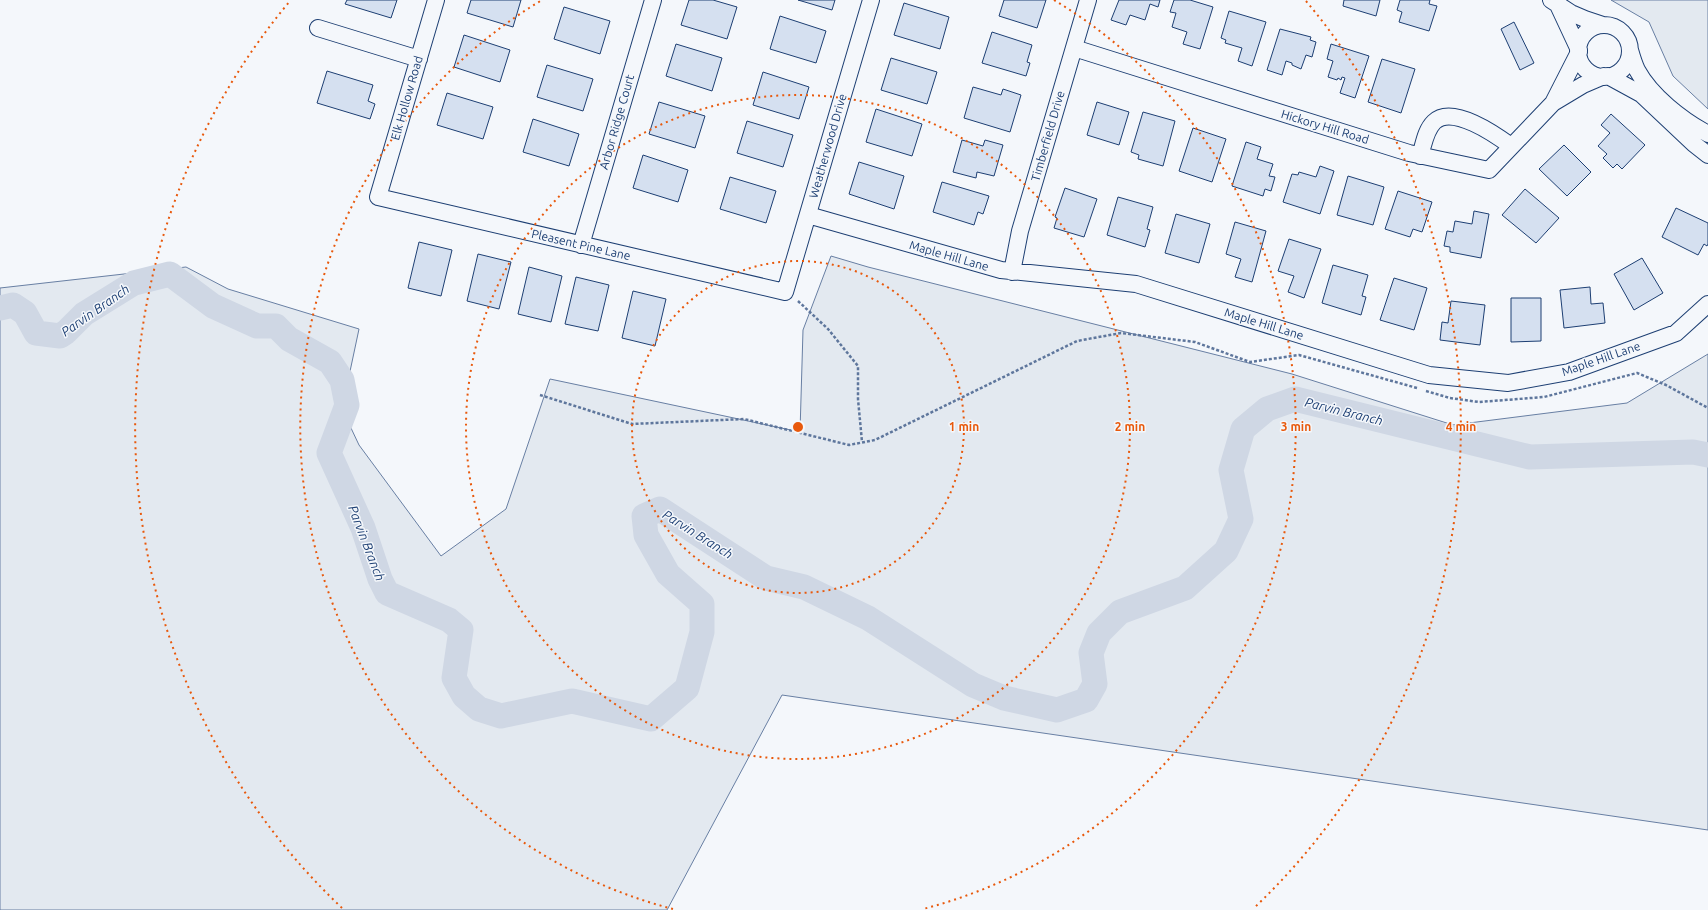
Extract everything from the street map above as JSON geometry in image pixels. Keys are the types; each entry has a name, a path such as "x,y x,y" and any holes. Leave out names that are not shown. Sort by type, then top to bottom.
{"street":[{"name":"Elk Hollow Road","path":"378,197 436,0"},
{"name":"Arbor Ridge Court","path":"581,245 653,0"},
{"name":"Weatherwood Drive","path":"785,292 871,0"},
{"name":"Timberfield Drive","path":"1012,272 1020,231 1088,0"},
{"path":"1554,2 1585,19 1603,25 1614,26 1622,31 1628,40 1636,69 1648,86 1679,115 1708,134"},
{"path":"1554,2 1579,51 1582,64 1586,69 1596,75 1606,76 1617,73 1625,66 1630,50"},
{"path":"1579,51 1580,43 1586,32 1594,27 1603,25"},
{"path":"318,28 419,59"},
{"name":"Hickory Hill Road","path":"1074,48 1409,154 1489,170 1553,103 1583,85 1606,76"},
{"name":"Hickory Hill Road","path":"1553,103 1579,51"},
{"path":"1606,76 1641,94 1694,144 1708,155"},
{"path":"1420,156 1428,131 1435,120 1448,116 1480,125 1493,132 1511,146"},
{"name":"Pleasent Pine Lane","path":"378,197 785,292"},
{"name":"Maple Hill Lane","path":"808,215 977,265 1012,272 1136,284 1430,375 1508,383 1569,372 1676,333 1708,304"}],"path":[{"path":"798,302 828,329 858,366 858,399 862,442"},
{"path":"540,396 632,424 744,419 848,445 875,440 1077,341 1121,333 1196,342 1250,362 1299,355 1450,398 1479,402 1544,397 1637,373 1666,385 1708,408"}],"shaded area":[{"path":"1611,0 1708,0 1708,109 1673,76 1649,22"},
{"path":"831,256 868,267 1292,374 1453,425 1627,403 1708,354 1708,830 782,695 667,910 0,910 0,288 186,267 228,289 359,329 342,409 359,445 441,556 506,509 550,379 800,432 803,330"}],"building":[{"path":"347,0 397,0 391,18 345,4"},
{"path":"471,0 521,0 513,27 467,13"},
{"path":"689,0 713,0 737,7 727,39 681,25"},
{"path":"798,0 835,0 832,10"},
{"path":"1004,0 1046,0 1037,28 999,16"},
{"path":"1119,0 1160,0 1158,7 1150,4 1145,20 1130,15 1126,25 1111,20"},
{"path":"1174,0 1190,0 1213,7 1200,49 1183,44 1187,32 1172,27 1176,13 1170,12"},
{"path":"1344,0 1380,0 1376,16 1343,6"},
{"path":"1400,0 1430,0 1429,4 1437,6 1429,31 1399,22 1402,12 1397,10"},
{"path":"904,3 949,17 940,49 894,35"},
{"path":"564,7 610,21 600,54 554,39"},
{"path":"1229,11 1266,22 1252,66 1238,61 1242,48 1225,43 1226,40 1221,38"},
{"path":"780,16 826,31 816,63 770,49"},
{"path":"1514,22 1534,63 1520,70 1501,29"},
{"path":"1280,29 1311,37 1310,40 1316,42 1312,57 1306,55 1301,69 1286,61 1282,75 1267,70"},
{"path":"992,32 1032,45 1027,62 1030,63 1026,76 982,63"},
{"path":"464,35 510,50 500,82 454,67"},
{"path":"676,44 722,58 712,91 666,76"},
{"path":"1331,44 1369,56 1355,98 1340,93 1345,78 1342,77 1341,80 1338,78 1337,80 1328,77 1333,61 1327,59"},
{"path":"891,58 937,72 927,104 881,90"},
{"path":"1382,59 1415,69 1401,113 1368,102"},
{"path":"547,65 593,79 583,111 537,97"},
{"path":"327,71 373,85 368,101 375,104 370,119 317,103"},
{"path":"763,72 809,87 799,119 753,105"},
{"path":"973,87 1001,95 1003,89 1021,95 1010,132 964,118"},
{"path":"447,93 493,107 483,139 437,125"},
{"path":"659,102 705,116 695,148 649,134"},
{"path":"1097,102 1129,112 1119,145 1087,135"},
{"path":"876,109 922,124 912,156 866,142"},
{"path":"1143,112 1175,121 1163,166 1138,159 1139,155 1131,152"},
{"path":"1611,114 1645,145 1622,169 1617,164 1613,168 1603,158 1607,154 1598,146 1610,133 1601,125"},
{"path":"533,119 579,134 569,166 523,152"},
{"path":"747,121 793,135 783,167 737,153"},
{"path":"1193,128 1226,139 1212,182 1179,171"},
{"path":"962,140 983,146 985,140 1003,145 994,176 977,172 976,178 953,172"},
{"path":"1246,142 1261,147 1257,159 1273,164 1269,176 1275,177 1271,191 1265,189 1263,196 1232,186"},
{"path":"1564,145 1591,172 1567,196 1539,169"},
{"path":"643,155 688,170 678,202 633,188"},
{"path":"859,162 904,176 894,209 849,194"},
{"path":"1320,166 1334,171 1320,214 1283,202 1292,174 1298,175 1299,172 1316,177"},
{"path":"1348,176 1384,187 1373,225 1337,215"},
{"path":"730,177 776,191 766,223 720,209"},
{"path":"942,182 989,196 983,214 978,212 974,225 933,212"},
{"path":"1065,188 1097,199 1084,237 1054,228 1057,218 1055,217"},
{"path":"1525,189 1559,218 1536,243 1502,215"},
{"path":"1398,191 1432,202 1422,232 1413,229 1410,237 1385,229"},
{"path":"1118,197 1153,207 1147,229 1150,230 1145,247 1107,235"},
{"path":"1676,208 1708,223 1708,244 1707,246 1704,244 1698,255 1662,237"},
{"path":"1474,211 1489,214 1481,258 1450,252 1450,247 1444,246 1447,231 1453,232 1455,221 1472,224"},
{"path":"1176,214 1210,224 1199,263 1165,253"},
{"path":"1235,222 1266,231 1252,282 1235,277 1241,259 1226,254"},
{"path":"1289,239 1321,249 1304,298 1288,292 1294,276 1278,271"},
{"path":"419,242 452,250 441,296 408,288"},
{"path":"478,254 511,262 499,309 467,301"},
{"path":"1642,258 1663,293 1634,310 1614,274"},
{"path":"1333,265 1368,275 1362,296 1366,297 1361,315 1322,303"},
{"path":"529,267 562,276 551,322 518,314"},
{"path":"576,277 609,285 598,331 565,324"},
{"path":"1394,278 1427,288 1414,330 1380,320"},
{"path":"1590,287 1591,304 1603,303 1605,323 1564,328 1560,290"},
{"path":"633,291 666,299 655,346 622,338"},
{"path":"1511,298 1541,298 1541,341 1511,342"},
{"path":"1451,301 1485,305 1480,345 1440,340 1442,322 1448,323"}],"waterway":[{"name":"Parvin Branch","path":"0,308 13,305 25,313 36,333 60,336 84,314 134,283 170,274 213,306 257,326 276,326 289,339 330,362 342,380 347,405 329,453 363,528 380,579 387,593 449,620 461,630 454,678 464,696 479,709 501,716 572,701 651,719 687,688 702,632 702,604 668,574 646,535 644,516 660,509 766,578 804,587 868,618 973,685 1004,698 1057,710 1086,700 1095,684 1091,653 1099,633 1120,612 1185,588 1226,551 1241,519 1231,470 1243,429 1267,409 1295,399 1530,457 1693,452 1708,455"}]}
